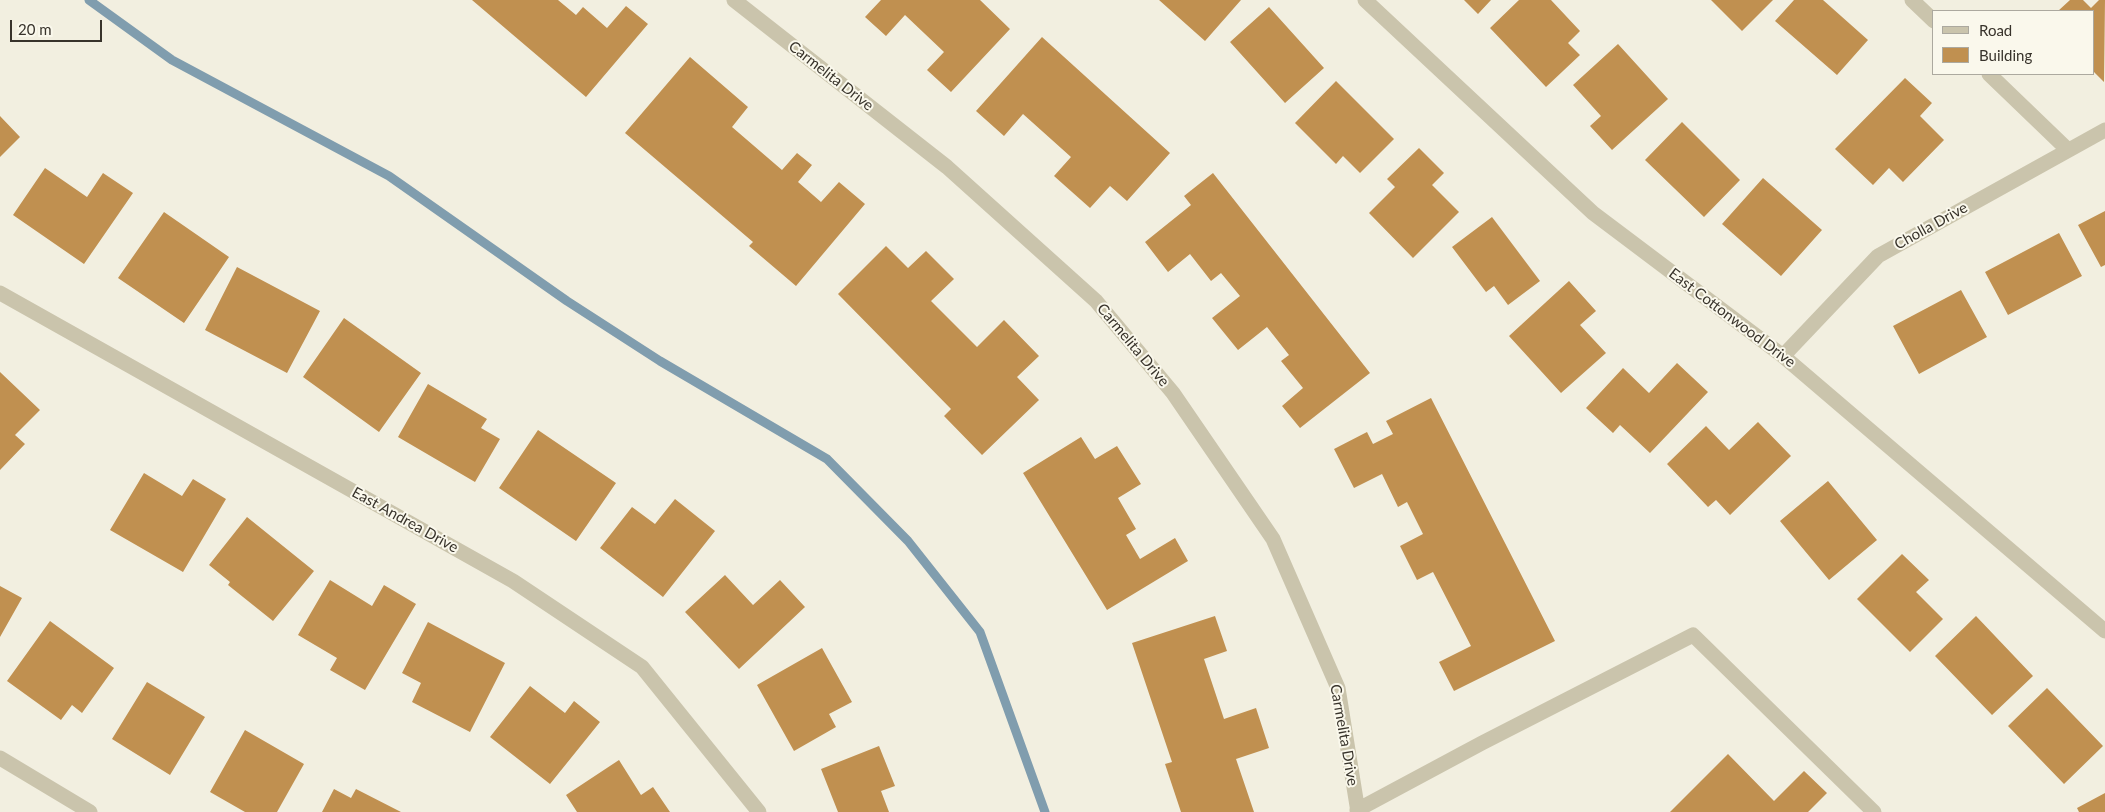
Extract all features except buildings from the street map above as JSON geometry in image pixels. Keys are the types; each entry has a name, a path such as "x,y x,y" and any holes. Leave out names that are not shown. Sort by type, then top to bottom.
{"street":[{"name":"Carmelita Drive","path":"734,0 955,174 1096,301 1173,393 1273,539 1338,688 1358,811"},
{"name":"East Cottonwood Drive","path":"1364,0 1593,213 1783,356 2105,631"},
{"path":"1912,0 1932,19"},
{"path":"1990,75 2068,150"},
{"name":"Cholla Drive","path":"1783,356 1878,256 2105,130"},
{"name":"East Andrea Drive","path":"0,293 513,581 642,667 759,812"},
{"path":"1358,811 1482,743 1693,635 1874,812"},
{"path":"0,758 90,812"}],"waterway":[{"path":"89,0 172,60 389,176 567,301 660,361 827,459 908,541 980,632 1045,812"}]}
